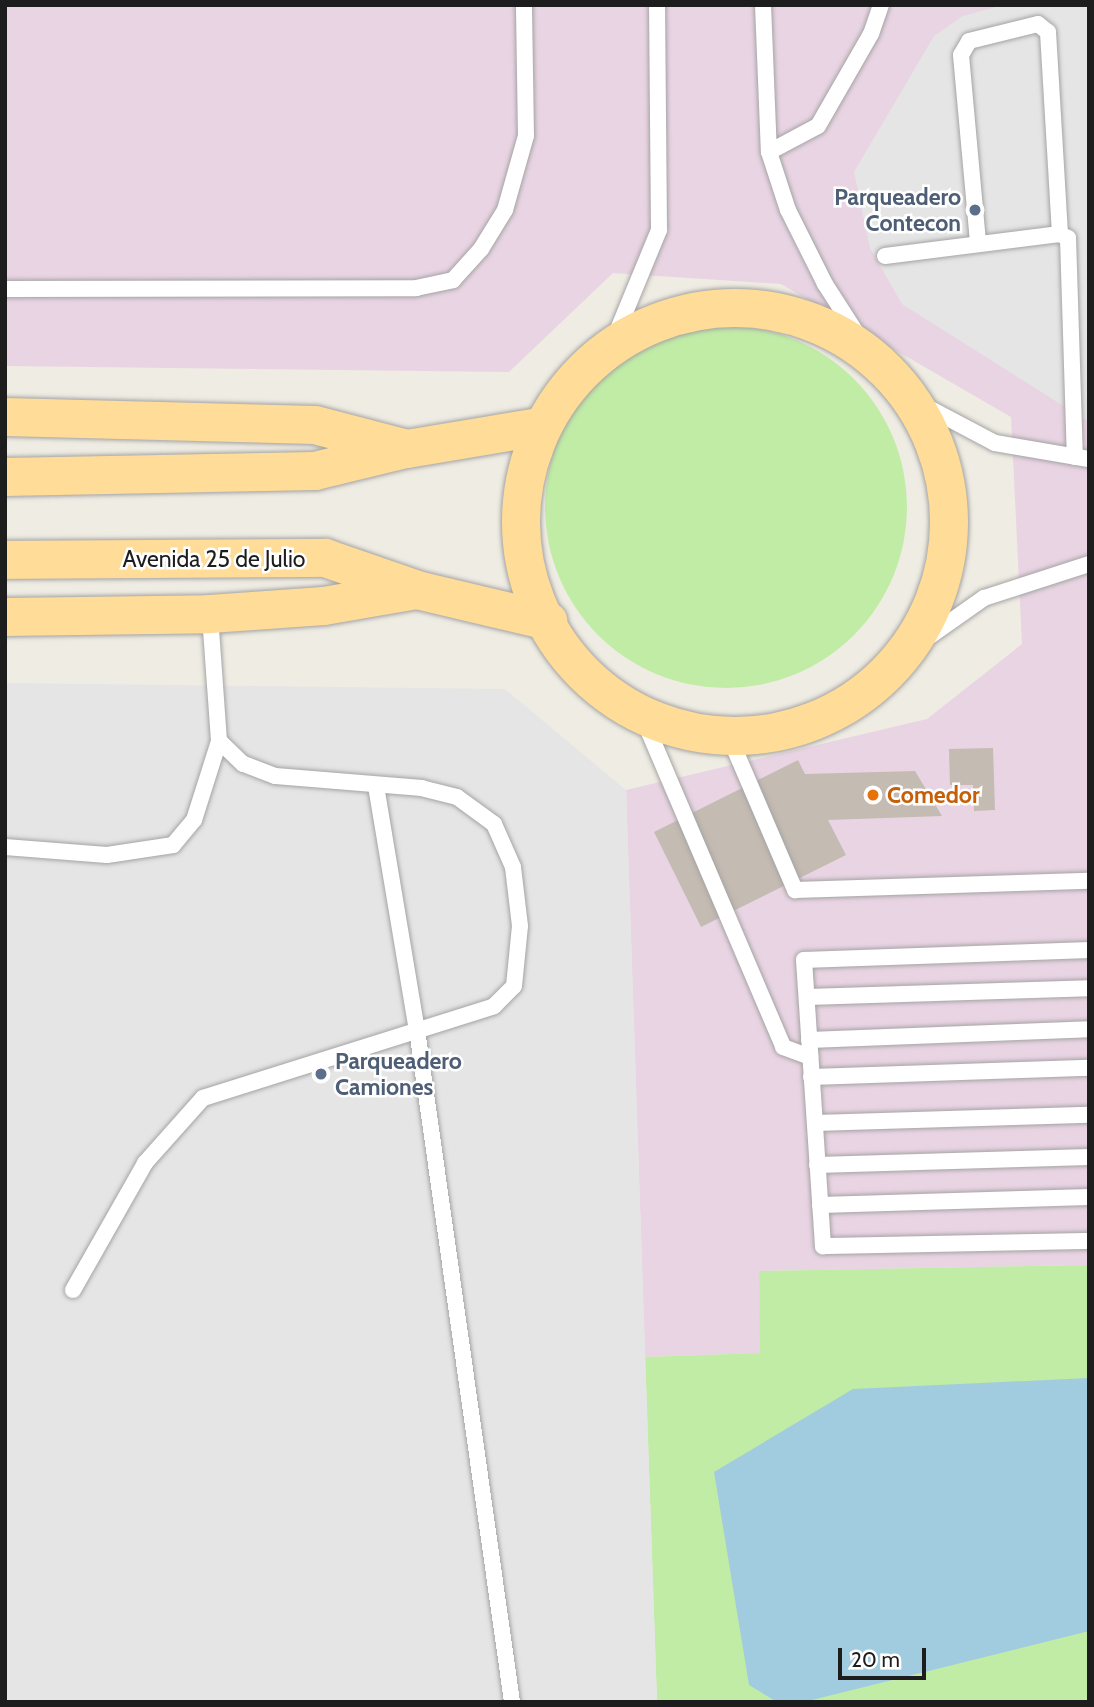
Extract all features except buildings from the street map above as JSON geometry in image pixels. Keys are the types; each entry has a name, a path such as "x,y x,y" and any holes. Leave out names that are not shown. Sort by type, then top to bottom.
{"main road":[{"path":"729,309 775,312 828,331 875,362 908,397 939,456 951,522 942,588 913,648 877,687 833,716 782,733 729,736 683,728 640,710 606,687 548,621 527,574 518,524 521,474 539,426 570,380 612,344 662,319 729,309"},
{"path":"5,417 315,425 407,449"},
{"path":"5,477 315,471 407,449 539,426"},
{"name":"Avenida 25 de Julio","path":"5,560 325,558 417,590 548,621"},
{"name":"Avenida 25 de Julio","path":"5,617 210,614 324,606 417,590"}],"lane":[{"path":"5,289 416,288 453,280 481,249 505,210 526,136 524,5"},
{"path":"612,344 659,230 657,5"},
{"path":"762,5 769,152 788,210 825,285 875,362"},
{"path":"769,152 818,126 871,34 881,5"},
{"path":"978,242 961,55 969,41 1038,24 1048,32 1060,234"},
{"path":"885,256 978,242 1060,234 1068,239 1082,458 995,443 908,397"},
{"path":"913,648 984,598 1089,564"},
{"path":"5,847 107,855 173,845 194,820 219,741 210,614"},
{"path":"640,710 783,1047 810,1057"},
{"path":"729,736 794,890 1089,881"},
{"path":"73,1290 145,1163 203,1098 494,1006 514,986 520,926 513,867 494,824 457,797 422,788 275,776 243,764 219,741"},
{"path":"376,786 417,1030 512,1702"},
{"path":"1089,950 804,960 823,1246 1089,1241"},
{"path":"807,997 1089,988"},
{"path":"809,1040 1089,1029"},
{"path":"811,1077 1089,1068"},
{"path":"815,1123 1089,1115"},
{"path":"817,1165 1089,1157"},
{"path":"820,1205 1089,1197"}],"shaded area":[{"path":"5,5 1089,5 1089,1265 759,1271 761,1353 645,1357 626,790 927,719 1022,644 1011,417 781,284 613,273 509,372 5,366"},
{"name":"Parqueadero Contecon","path":"1003,5 1089,5 1089,422 902,304 870,248 854,172 934,36 963,16"},
{"name":"Parqueadero Camiones","path":"5,683 505,689 626,790 657,1702 5,1702"}],"green space":[{"path":"726,326 761,330 795,340 826,357 854,379 876,407 893,438 903,472 907,507 903,542 893,576 876,607 854,635 826,657 795,674 761,684 726,688 691,684 657,674 626,657 598,635 576,607 559,576 549,542 545,507 549,472 559,438 576,407 598,379 626,357 657,340 691,330"},
{"path":"1089,1265 1089,1702 657,1702 645,1357 760,1353 759,1271"}],"water":[{"path":"1089,1378 1089,1631 804,1702 777,1702 749,1685 714,1472 853,1389"}],"place":[{"name":"Parqueadero Contecon","path":"975,210"},
{"name":"Comedor","path":"873,795"},
{"name":"Parqueadero Camiones","path":"321,1074"}]}
